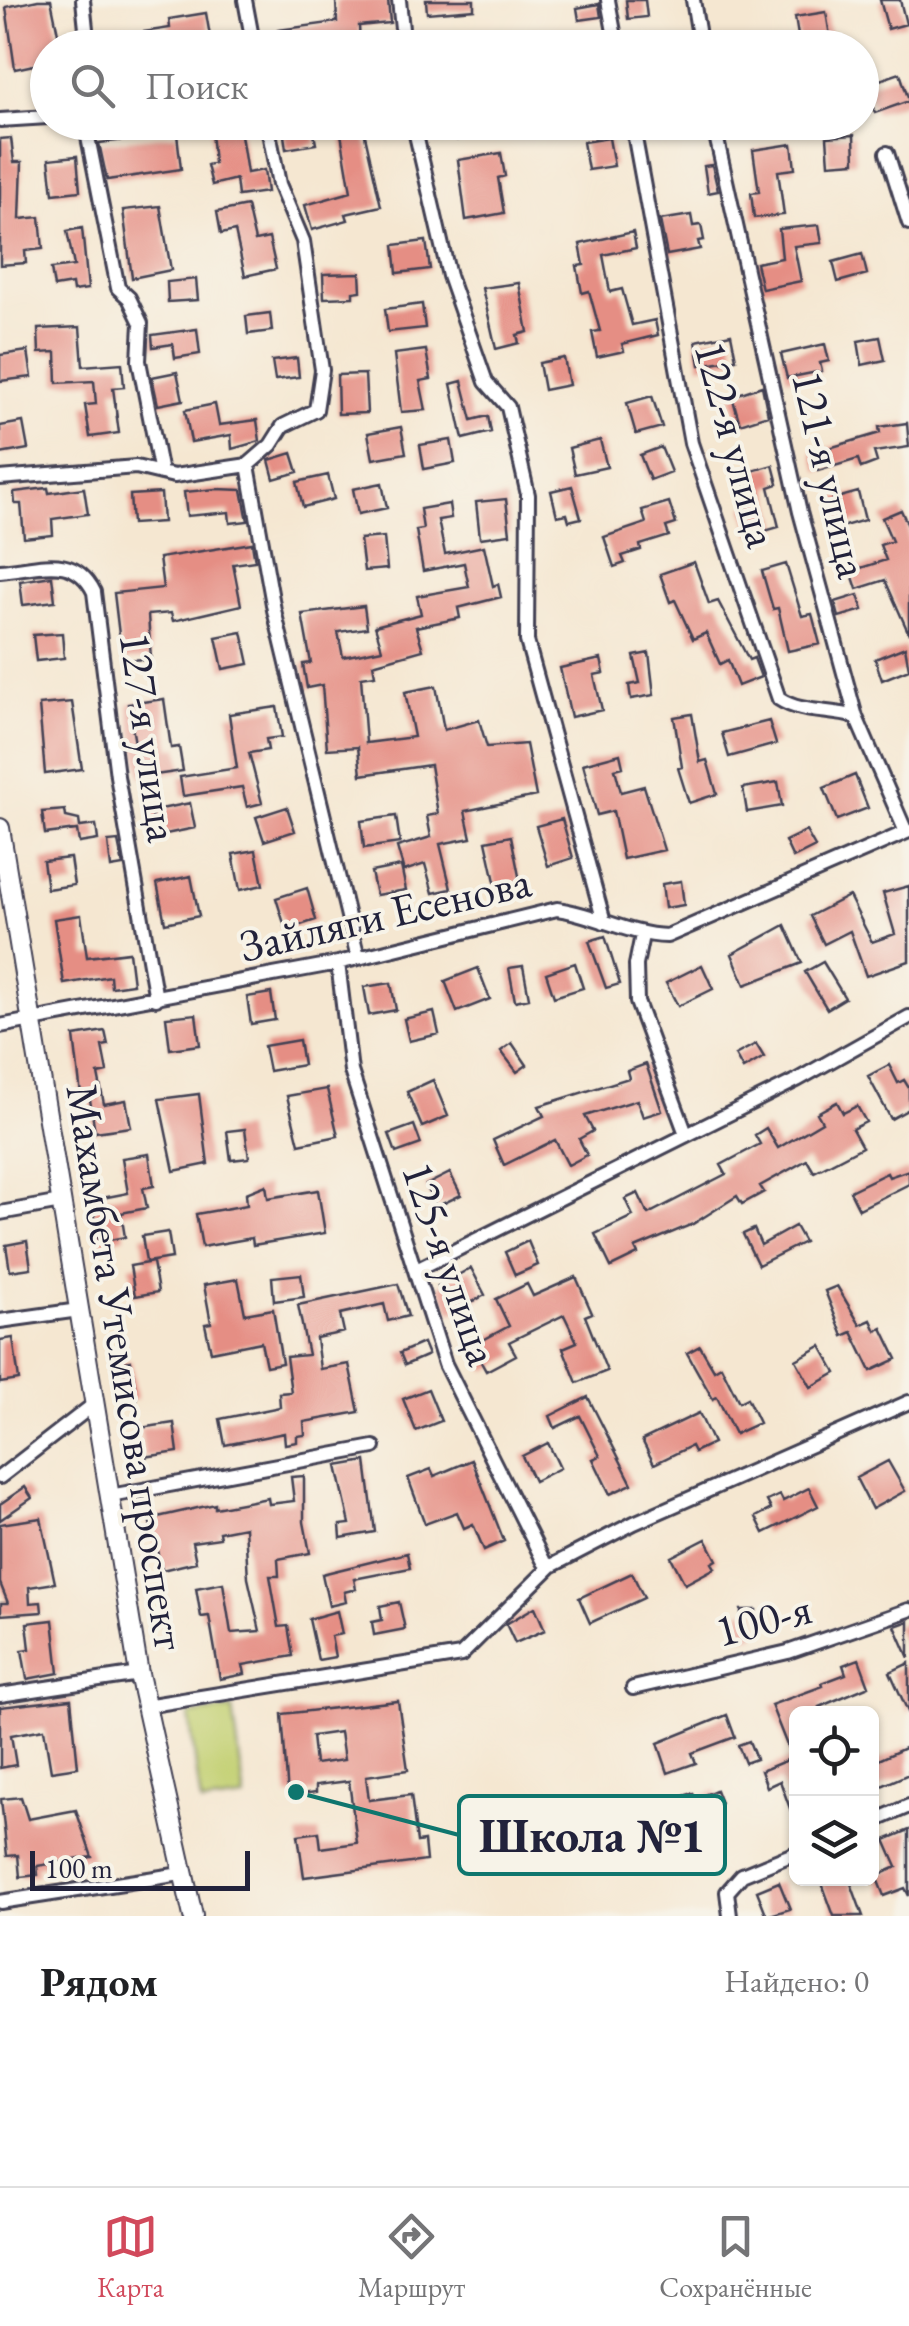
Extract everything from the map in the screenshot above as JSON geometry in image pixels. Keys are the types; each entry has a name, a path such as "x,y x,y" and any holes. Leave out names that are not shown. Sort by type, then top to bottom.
{"street":[{"path":"83,0 86,30"},
{"path":"245,0 251,30"},
{"path":"399,0 402,30"},
{"path":"608,0 614,30"},
{"path":"693,0 698,30"},
{"path":"0,120 30,118"},
{"path":"89,140 118,288 129,298 142,322 139,361 162,473"},
{"path":"0,478 136,467 174,476 248,465 271,446 283,426 316,410 322,370 304,240 279,184 270,140"},
{"path":"416,140 449,276 486,382 508,406 528,496 528,641 604,922"},
{"name":"122-я улица","path":"635,140 691,443 780,699 796,710 830,709 856,717"},
{"name":"121-я улица","path":"717,140 800,512 856,717 908,832"},
{"path":"888,153 909,222"},
{"path":"248,465 274,610 358,958"},
{"name":"127-я улица","path":"0,571 70,565 85,574 94,592 117,776 156,999"},
{"name":"Махамбета Утемисова проспект","path":"0,828 138,1674 193,1916"},
{"path":"686,1134 637,1002 636,965 642,936 667,936 908,832"},
{"name":"Зайляги Есенова","path":"0,1026 338,963 556,909 642,936"},
{"name":"125-я улица","path":"338,963 351,1071 391,1204 418,1269 445,1364 544,1562 551,1566"},
{"path":"418,1269 798,1080 909,1017"},
{"path":"0,1213 62,1202"},
{"path":"0,1321 80,1310"},
{"path":"145,1706 462,1654 551,1566 634,1523 909,1402"},
{"path":"0,1478 93,1405"},
{"path":"110,1496 374,1447"},
{"name":"100-я","path":"633,1688 788,1652 909,1610"},
{"path":"0,1695 138,1674"},
{"path":"879,1819 909,1806"},
{"path":"730,1916 727,1892 742,1875 789,1856"},
{"path":"0,1902 182,1874"}],"green space":[{"path":"233,1709 245,1799 201,1804 189,1715"}],"building":[{"path":"51,0 57,30 30,30 30,66 15,69 6,7"},
{"path":"336,0 388,0 390,23 359,26 359,30 278,30 337,22"},
{"path":"426,0 474,0 474,9 427,13"},
{"path":"626,0 645,0 647,17 628,19"},
{"path":"880,0 900,0 906,24 888,29"},
{"path":"599,4 601,17 579,20 577,8"},
{"path":"826,12 829,30 797,30 795,17"},
{"path":"206,13 209,30 157,30 170,28 169,19"},
{"path":"900,73 909,101 879,112 879,80"},
{"path":"11,138 14,162 22,162 20,219 40,217 43,249 25,251 26,263 0,265 0,139"},
{"path":"178,140 181,169 107,180 99,143"},
{"path":"212,140 242,140 247,173 264,170 267,192 238,196 236,179 212,185 207,165 214,163"},
{"path":"285,140 315,140 316,144 286,149"},
{"path":"342,140 366,140 381,206 346,214 348,220 312,230 305,205 351,192"},
{"path":"609,140 614,166 588,170 583,142"},
{"path":"827,140 854,140 855,162 829,164"},
{"path":"792,144 795,169 778,171 784,215 754,218 751,193 759,192 753,150"},
{"path":"501,153 505,176 498,178 504,213 466,220 458,160"},
{"path":"77,156 80,191 53,194 49,159"},
{"path":"712,165 718,191 708,193 704,166"},
{"path":"160,206 171,270 132,278 123,210"},
{"path":"247,206 255,241 269,238 276,269 245,276 235,231 221,234 217,212"},
{"path":"691,215 693,226 701,225 704,240 698,241 700,249 667,255 660,220"},
{"path":"819,225 822,243 794,246 801,281 762,289 756,263 782,258 779,229"},
{"path":"82,228 88,289 73,291 72,284 54,287 51,269 74,266 67,231"},
{"path":"633,232 636,248 603,255 610,292 622,289 632,325 655,320 658,335 622,344 624,351 597,357 592,332 600,331 589,291 582,293 577,266 584,265 580,244"},
{"path":"426,241 430,269 397,273 394,245"},
{"path":"862,254 867,274 838,282 833,262"},
{"path":"360,273 361,291 353,292 353,297 324,298 323,274"},
{"path":"196,279 198,300 168,302 167,282"},
{"path":"519,283 528,332 517,335 519,343 496,349 482,288"},
{"path":"422,304 425,328 388,332 385,309"},
{"path":"270,313 272,331 248,334 246,316"},
{"path":"80,327 83,366 122,363 124,387 113,388 119,433 90,437 85,405 96,404 94,381 57,383 56,352 39,353 38,329"},
{"path":"197,329 200,354 175,358 173,344 153,347 152,335"},
{"path":"731,334 736,359 700,365 696,341"},
{"path":"880,337 885,360 862,365 858,341"},
{"path":"825,344 829,361 820,363 822,371 787,378 781,354"},
{"path":"426,350 431,379 420,381 426,410 401,412 394,354"},
{"path":"28,351 32,377 0,381 0,355"},
{"path":"297,358 299,377 275,380 272,361"},
{"path":"564,358 569,385 544,390 539,363"},
{"path":"177,372 183,400 158,405 152,377"},
{"path":"365,374 367,413 338,414 337,375"},
{"path":"462,381 472,420 488,416 491,432 463,439 451,384"},
{"path":"762,386 768,415 740,424 732,396"},
{"path":"652,396 662,427 636,434 627,403"},
{"path":"215,404 219,425 257,420 260,441 232,449 231,435 191,442 185,410"},
{"path":"23,422 28,449 0,454 0,426"},
{"path":"907,423 909,447 874,452 877,462 861,468 858,459 818,471 812,453 880,433 879,427"},
{"path":"401,427 406,453 373,459 368,433"},
{"path":"451,440 455,463 424,469 420,445"},
{"path":"600,440 607,467 575,474 569,448"},
{"path":"661,447 671,472 650,480 640,455"},
{"path":"292,453 298,472 274,479 269,460"},
{"path":"773,465 778,484 769,487 779,527 751,535 744,507 750,505 741,474"},
{"path":"328,475 334,499 303,507 297,482"},
{"path":"382,483 387,508 358,514 353,489"},
{"path":"572,486 581,518 569,521 567,514 557,516 551,491"},
{"path":"48,488 49,493 84,488 88,514 52,519 53,535 24,538 21,504 15,504 14,492"},
{"path":"242,490 248,521 230,523 229,512 187,516 184,492"},
{"path":"858,492 865,520 841,527 833,499"},
{"path":"161,493 163,522 132,524 130,495"},
{"path":"506,499 510,534 480,538 476,502"},
{"path":"669,502 676,524 666,527 669,536 640,545 641,550 622,556 625,563 614,567 604,537 646,523 642,510"},
{"path":"449,504 451,518 438,520 445,554 484,546 493,586 498,584 501,597 458,608 460,618 416,627 423,650 373,664 375,675 361,677 366,743 414,737 405,692 436,686 444,730 479,720 487,747 526,744 536,796 465,811 471,838 440,844 451,889 433,893 425,864 404,871 397,847 431,837 427,816 438,814 430,765 361,775 358,747 327,749 322,685 307,688 303,664 311,663 302,614 364,606 367,628 338,632 343,657 382,649 375,626 421,614 417,596 469,587 464,563 423,571 416,530 423,529 420,509"},
{"path":"901,510 909,528 909,634 885,580 857,589 851,571 886,560 880,545 892,541 882,518"},
{"path":"384,537 387,569 364,571 360,539"},
{"path":"252,543 255,561 233,564 241,605 173,621 171,613 148,615 151,659 122,660 114,593 163,588 159,558"},
{"path":"694,562 709,604 718,601 749,660 754,658 761,677 738,686 728,660 720,664 706,633 693,639 675,600 670,602 660,574"},
{"path":"786,564 802,616 812,614 820,644 788,651 778,608 773,609 762,571"},
{"path":"52,576 55,601 23,605 20,581"},
{"path":"858,595 863,610 839,617 835,602"},
{"path":"242,632 249,664 223,669 216,637"},
{"path":"62,633 64,658 36,661 33,635"},
{"path":"905,647 909,669 882,680 875,659"},
{"path":"649,653 654,695 631,699 629,685 640,683 634,656"},
{"path":"601,659 604,673 594,675 602,710 571,717 560,668"},
{"path":"164,699 171,748 179,747 183,771 141,777 128,704"},
{"path":"72,702 82,769 45,774 39,705"},
{"path":"277,707 282,737 266,739 268,750 249,753 262,803 247,807 242,787 183,796 180,777 237,768 229,714"},
{"path":"692,714 700,762 707,760 717,794 689,803 678,768 682,767 674,717"},
{"path":"769,721 776,744 729,757 722,733"},
{"path":"620,754 623,767 615,769 621,792 644,786 664,850 623,859 613,811 597,815 583,764"},
{"path":"855,775 868,808 837,820 824,788"},
{"path":"778,782 782,806 747,812 743,788"},
{"path":"190,803 195,828 156,836 151,811"},
{"path":"287,807 295,831 264,841 256,817"},
{"path":"65,810 66,817 79,820 80,827 96,825 98,840 79,843 77,830 45,834 42,812"},
{"path":"396,816 400,843 364,848 361,821"},
{"path":"562,819 573,858 548,866 536,826"},
{"path":"806,831 815,847 793,858 785,841"},
{"path":"511,836 520,881 496,886 486,841"},
{"path":"118,841 123,866 111,868 108,842"},
{"path":"256,850 263,885 240,890 233,854"},
{"path":"70,858 74,885 47,889 43,861"},
{"path":"401,866 406,890 376,895 371,872"},
{"path":"191,876 199,916 165,923 157,883"},
{"path":"681,881 684,905 665,908 662,884"},
{"path":"909,886 909,961 866,976 850,931 824,944 810,916 849,896 872,942 895,934 883,893"},
{"path":"307,888 316,920 286,930 276,898"},
{"path":"81,915 87,957 129,952 133,984 111,987 110,976 64,984 54,919"},
{"path":"785,925 802,963 745,985 732,954"},
{"path":"605,936 620,984 606,988 589,941"},
{"path":"823,962 845,998 827,1009 805,972"},
{"path":"575,963 583,988 554,997 546,973"},
{"path":"702,965 713,989 678,1006 666,983"},
{"path":"523,966 529,998 515,1001 509,968"},
{"path":"478,968 490,999 457,1012 445,981"},
{"path":"391,983 396,1010 369,1015 364,987"},
{"path":"271,993 275,1020 251,1024 247,997"},
{"path":"434,1012 439,1034 409,1041 404,1019"},
{"path":"196,1014 200,1045 170,1049 166,1017"},
{"path":"105,1031 108,1045 102,1046 107,1072 98,1074 104,1104 126,1100 131,1127 95,1132 89,1093 81,1095 74,1036"},
{"path":"299,1040 303,1065 269,1071 264,1046"},
{"path":"512,1043 527,1065 517,1072 501,1051"},
{"path":"756,1044 764,1057 743,1069 735,1055"},
{"path":"646,1064 662,1111 643,1117 637,1100 585,1116 593,1131 579,1139 587,1155 568,1165 555,1140 504,1165 493,1140 544,1116 539,1106 629,1078 627,1071"},
{"path":"889,1065 898,1083 904,1080 909,1088 909,1109 891,1119 868,1076"},
{"path":"433,1080 448,1116 422,1127 407,1092"},
{"path":"327,1089 338,1136 299,1144 287,1096"},
{"path":"199,1094 208,1164 174,1171 159,1099"},
{"path":"837,1102 843,1113 857,1106 866,1122 852,1129 862,1147 814,1172 807,1160 760,1186 764,1192 742,1204 737,1196 693,1224 635,1248 638,1254 611,1267 595,1234 633,1216 625,1199 638,1193 648,1214 726,1174 721,1165 760,1144 755,1135 766,1128 778,1148 822,1122 817,1113"},
{"path":"414,1125 421,1144 396,1153 389,1134"},
{"path":"245,1129 249,1158 231,1160 227,1131"},
{"path":"149,1154 154,1186 143,1188 147,1208 121,1213 125,1237 99,1242 92,1200 128,1193 122,1158"},
{"path":"909,1170 909,1184 859,1209 850,1191 887,1173 889,1177"},
{"path":"450,1173 461,1195 436,1207 426,1185"},
{"path":"266,1185 268,1198 318,1190 325,1233 253,1245 252,1238 202,1247 196,1214 247,1205 246,1193"},
{"path":"795,1226 804,1242 758,1265 743,1234 754,1229 761,1245"},
{"path":"168,1232 172,1258 146,1262 142,1236"},
{"path":"27,1241 31,1268 10,1271 6,1245"},
{"path":"528,1241 538,1265 515,1275 505,1252"},
{"path":"153,1262 158,1292 135,1296 130,1266"},
{"path":"471,1268 485,1295 452,1313 438,1286"},
{"path":"301,1274 304,1297 274,1301 272,1277"},
{"path":"576,1277 592,1313 585,1316 607,1371 577,1383 563,1348 577,1342 564,1315 509,1342 516,1355 486,1371 472,1346 509,1326 496,1299 527,1284 533,1296"},
{"path":"238,1279 245,1314 273,1309 282,1363 266,1366 261,1342 211,1352 205,1324 211,1323 204,1285"},
{"path":"398,1284 408,1316 388,1321 384,1304 340,1314 344,1332 316,1338 320,1369 349,1364 359,1412 304,1422 305,1435 297,1436 297,1442 285,1444 284,1433 225,1445 220,1419 280,1407 279,1393 291,1392 286,1357 308,1355 298,1305"},
{"path":"837,1286 860,1325 871,1320 876,1331 882,1328 897,1359 871,1371 852,1332 843,1336 825,1291"},
{"path":"13,1338 19,1380 0,1383 0,1340"},
{"path":"423,1343 428,1355 405,1365 400,1353"},
{"path":"700,1346 714,1370 721,1366 739,1402 747,1398 759,1423 735,1434 717,1397 713,1399 687,1353"},
{"path":"821,1346 836,1373 811,1387 796,1360"},
{"path":"131,1361 137,1399 118,1401 112,1364"},
{"path":"428,1389 441,1421 416,1431 403,1399"},
{"path":"588,1397 632,1484 610,1494 593,1459 600,1456 580,1416 555,1428 550,1416"},
{"path":"699,1413 713,1443 694,1452 691,1446 654,1464 642,1440"},
{"path":"174,1423 178,1452 144,1457 140,1428"},
{"path":"548,1443 560,1468 534,1481 522,1456"},
{"path":"472,1460 504,1541 484,1550 473,1524 464,1528 457,1512 425,1524 408,1478 431,1469 434,1476"},
{"path":"366,1461 375,1532 341,1538 340,1525 350,1524 337,1466"},
{"path":"888,1461 905,1491 872,1509 856,1478"},
{"path":"304,1476 304,1522 310,1553 278,1559 279,1576 270,1576 279,1627 288,1626 293,1656 243,1665 245,1674 220,1679 209,1616 201,1617 196,1588 223,1583 231,1633 260,1631 248,1578 245,1527 219,1532 220,1538 192,1542 196,1562 162,1570 149,1519 215,1504 215,1508 268,1498 269,1504 294,1501 291,1477"},
{"path":"25,1487 32,1498 0,1520 0,1504"},
{"path":"809,1488 818,1506 764,1533 756,1517 771,1509 767,1501 780,1495 783,1501"},
{"path":"41,1518 55,1583 29,1587 30,1603 41,1602 42,1612 1,1615 1,1603 8,1603 0,1583 0,1524"},
{"path":"706,1539 717,1560 712,1563 715,1568 685,1584 671,1557"},
{"path":"407,1553 410,1568 354,1579 356,1589 344,1592 346,1602 329,1606 322,1574"},
{"path":"632,1573 644,1598 590,1623 579,1598"},
{"path":"399,1602 405,1629 374,1635 372,1622 382,1620 380,1606"},
{"path":"535,1607 545,1630 515,1643 506,1624"},
{"path":"741,1610 756,1610 755,1636 741,1636"},
{"path":"337,1611 342,1634 331,1636 335,1657 318,1660 309,1619"},
{"path":"53,1620 59,1673 27,1679 22,1650 30,1649 27,1623"},
{"path":"909,1621 909,1658 895,1626"},
{"path":"859,1659 869,1686 821,1706 789,1706 789,1750 771,1705 846,1674 843,1665"},
{"path":"909,1663 909,1714 890,1672"},
{"path":"71,1699 78,1767 51,1771 44,1729 11,1735 16,1765 0,1768 0,1707"},
{"path":"398,1701 408,1770 366,1776 369,1800 411,1795 417,1842 424,1841 426,1861 304,1877 298,1835 319,1832 321,1848 357,1843 349,1781 316,1785 316,1792 288,1796 282,1714","holes":["340,1732 344,1760 315,1764 312,1736"]},
{"path":"727,1715 735,1737 692,1753 696,1763 668,1773 658,1743"},
{"path":"749,1741 756,1759 745,1763 738,1745"},
{"path":"909,1746 909,1774 879,1787 879,1760"},
{"path":"789,1759 789,1806 780,1781 767,1787 761,1771"},
{"path":"716,1790 721,1803 682,1817 676,1798 693,1793 695,1799"},
{"path":"21,1797 28,1819 76,1810 92,1857 37,1866 38,1875 20,1877 18,1855 7,1856 1,1799"},
{"path":"909,1830 909,1896 905,1888 884,1896 879,1875 897,1867 885,1840"},
{"path":"779,1882 790,1909 767,1916 757,1891"},
{"path":"823,1886 852,1886 863,1916 834,1916"}],"place":[{"name":"Школа №1","path":"296,1792"}]}
